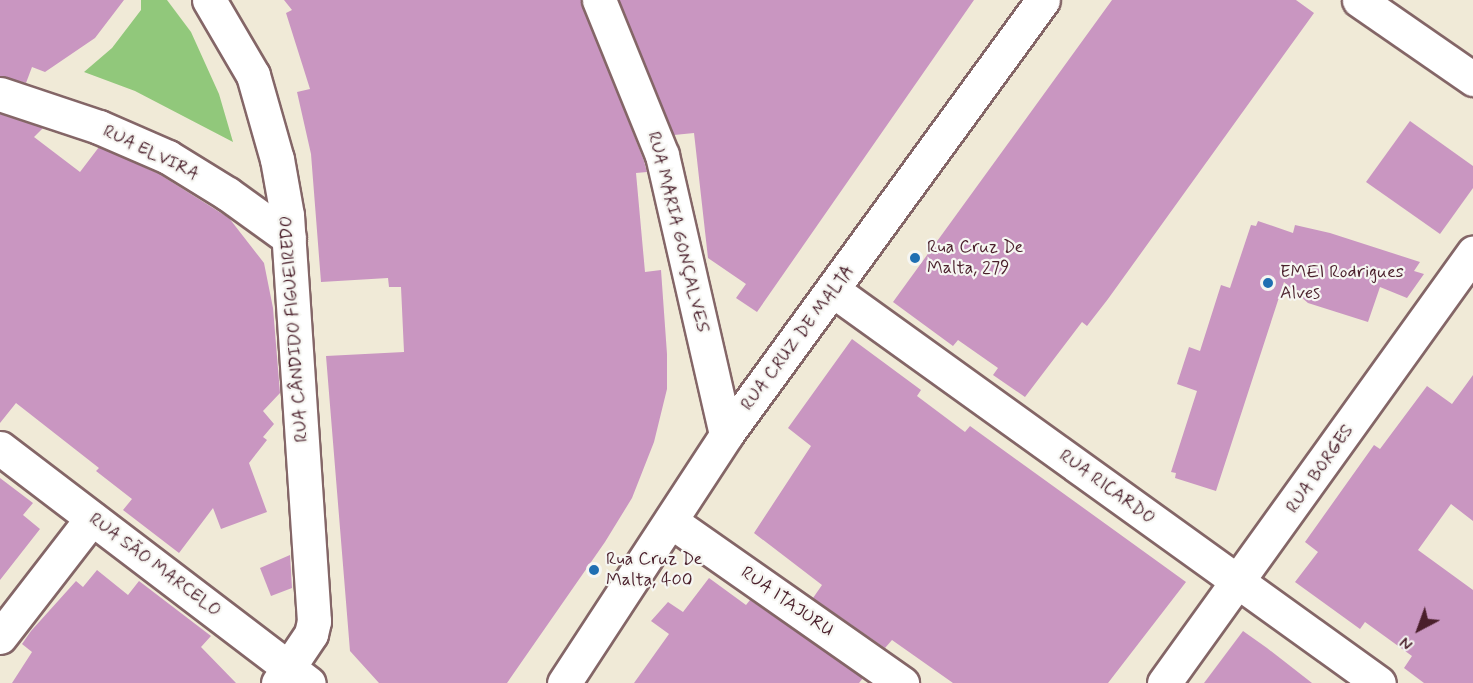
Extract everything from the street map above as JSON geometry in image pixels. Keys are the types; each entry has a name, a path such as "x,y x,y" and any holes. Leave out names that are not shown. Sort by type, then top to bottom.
{"street":[{"name":"RUA CÂNDIDO FIGUEIREDO","path":"209,0 253,75 277,159 289,238 314,621 292,678"},
{"name":"RUA MARIA GONÇALVES","path":"599,0 662,155 726,435"},
{"name":"RUA CRUZ DE MALTA","path":"564,683 672,522 726,435 834,291 1043,0"},
{"path":"1359,0 1473,79"},
{"name":"RUA ELVIRA","path":"0,94 99,127 168,158 228,194 289,238"},
{"name":"RUA BORGES","path":"1164,683 1239,582 1473,253"},
{"name":"RUA RICARDO","path":"834,291 1379,683"},
{"name":"RUA SÃO MARCELO","path":"0,448 92,518 292,678"},
{"path":"0,637 92,518"},
{"name":"RUA ITAJURU","path":"672,522 902,683"}],"green space":[{"path":"141,0 167,0 191,32 219,94 233,142 135,91 84,72 112,48 141,10"}],"building":[{"path":"0,0 124,0 95,38 45,72 32,67 26,83 0,76"},
{"path":"284,0 581,0 644,161 647,172 636,173 645,272 661,270 667,354 667,389 654,442 632,498 605,542 507,683 379,683 350,651 326,356 404,352 401,287 389,287 388,278 321,282 311,154 297,92 310,89 286,13 292,10"},
{"path":"619,0 974,0 757,312 736,298 746,284 708,258 694,133 674,135"},
{"path":"1112,0 1296,0 1314,13 1108,299 1087,326 1082,322 1025,397 993,375 998,368 958,340 953,346 893,302"},
{"path":"0,114 43,128 34,137 80,172 99,147 159,174 229,218 264,263 273,308 280,393 263,411 274,424 263,437 267,440 249,463 267,512 221,529 213,508 179,553 123,510 132,499 96,471 99,468 16,403 0,423"},
{"path":"1410,121 1473,166 1473,188 1440,234 1366,182"},
{"path":"1258,221 1293,233 1295,225 1330,233 1420,262 1414,271 1424,274 1407,298 1380,287 1368,322 1308,303 1284,282 1216,491 1175,478 1176,473 1171,472 1197,391 1177,384 1189,347 1200,351 1221,285 1230,288 1251,225 1256,226"},
{"path":"852,339 921,390 917,396 965,432 970,426 1186,582 1108,683 953,683 892,640 885,648 813,598 822,585 754,533 811,446 788,428"},
{"path":"1473,375 1473,521 1451,504 1418,550 1473,590 1473,683 1424,683 1404,668 1412,656 1365,622 1360,629 1295,582 1318,552 1305,542 1374,445 1380,449 1427,386 1452,404"},
{"path":"0,478 33,503 23,515 40,529 0,580"},
{"path":"290,555 292,588 271,596 260,568"},
{"path":"97,570 128,595 139,581 211,636 201,647 236,683 12,683 32,652 22,644 31,631 76,581 83,587"},
{"path":"709,578 746,605 750,600 863,678 859,683 634,683 669,634 651,621 668,602 683,612"},
{"path":"1243,631 1267,648 1312,683 1204,683"}],"place":[{"name":"Rua Cruz De Malta, 279","path":"915,258"},
{"name":"EMEI Rodrigues Alves","path":"1268,283"},
{"name":"Rua Cruz De Malta, 400","path":"594,570"}]}
